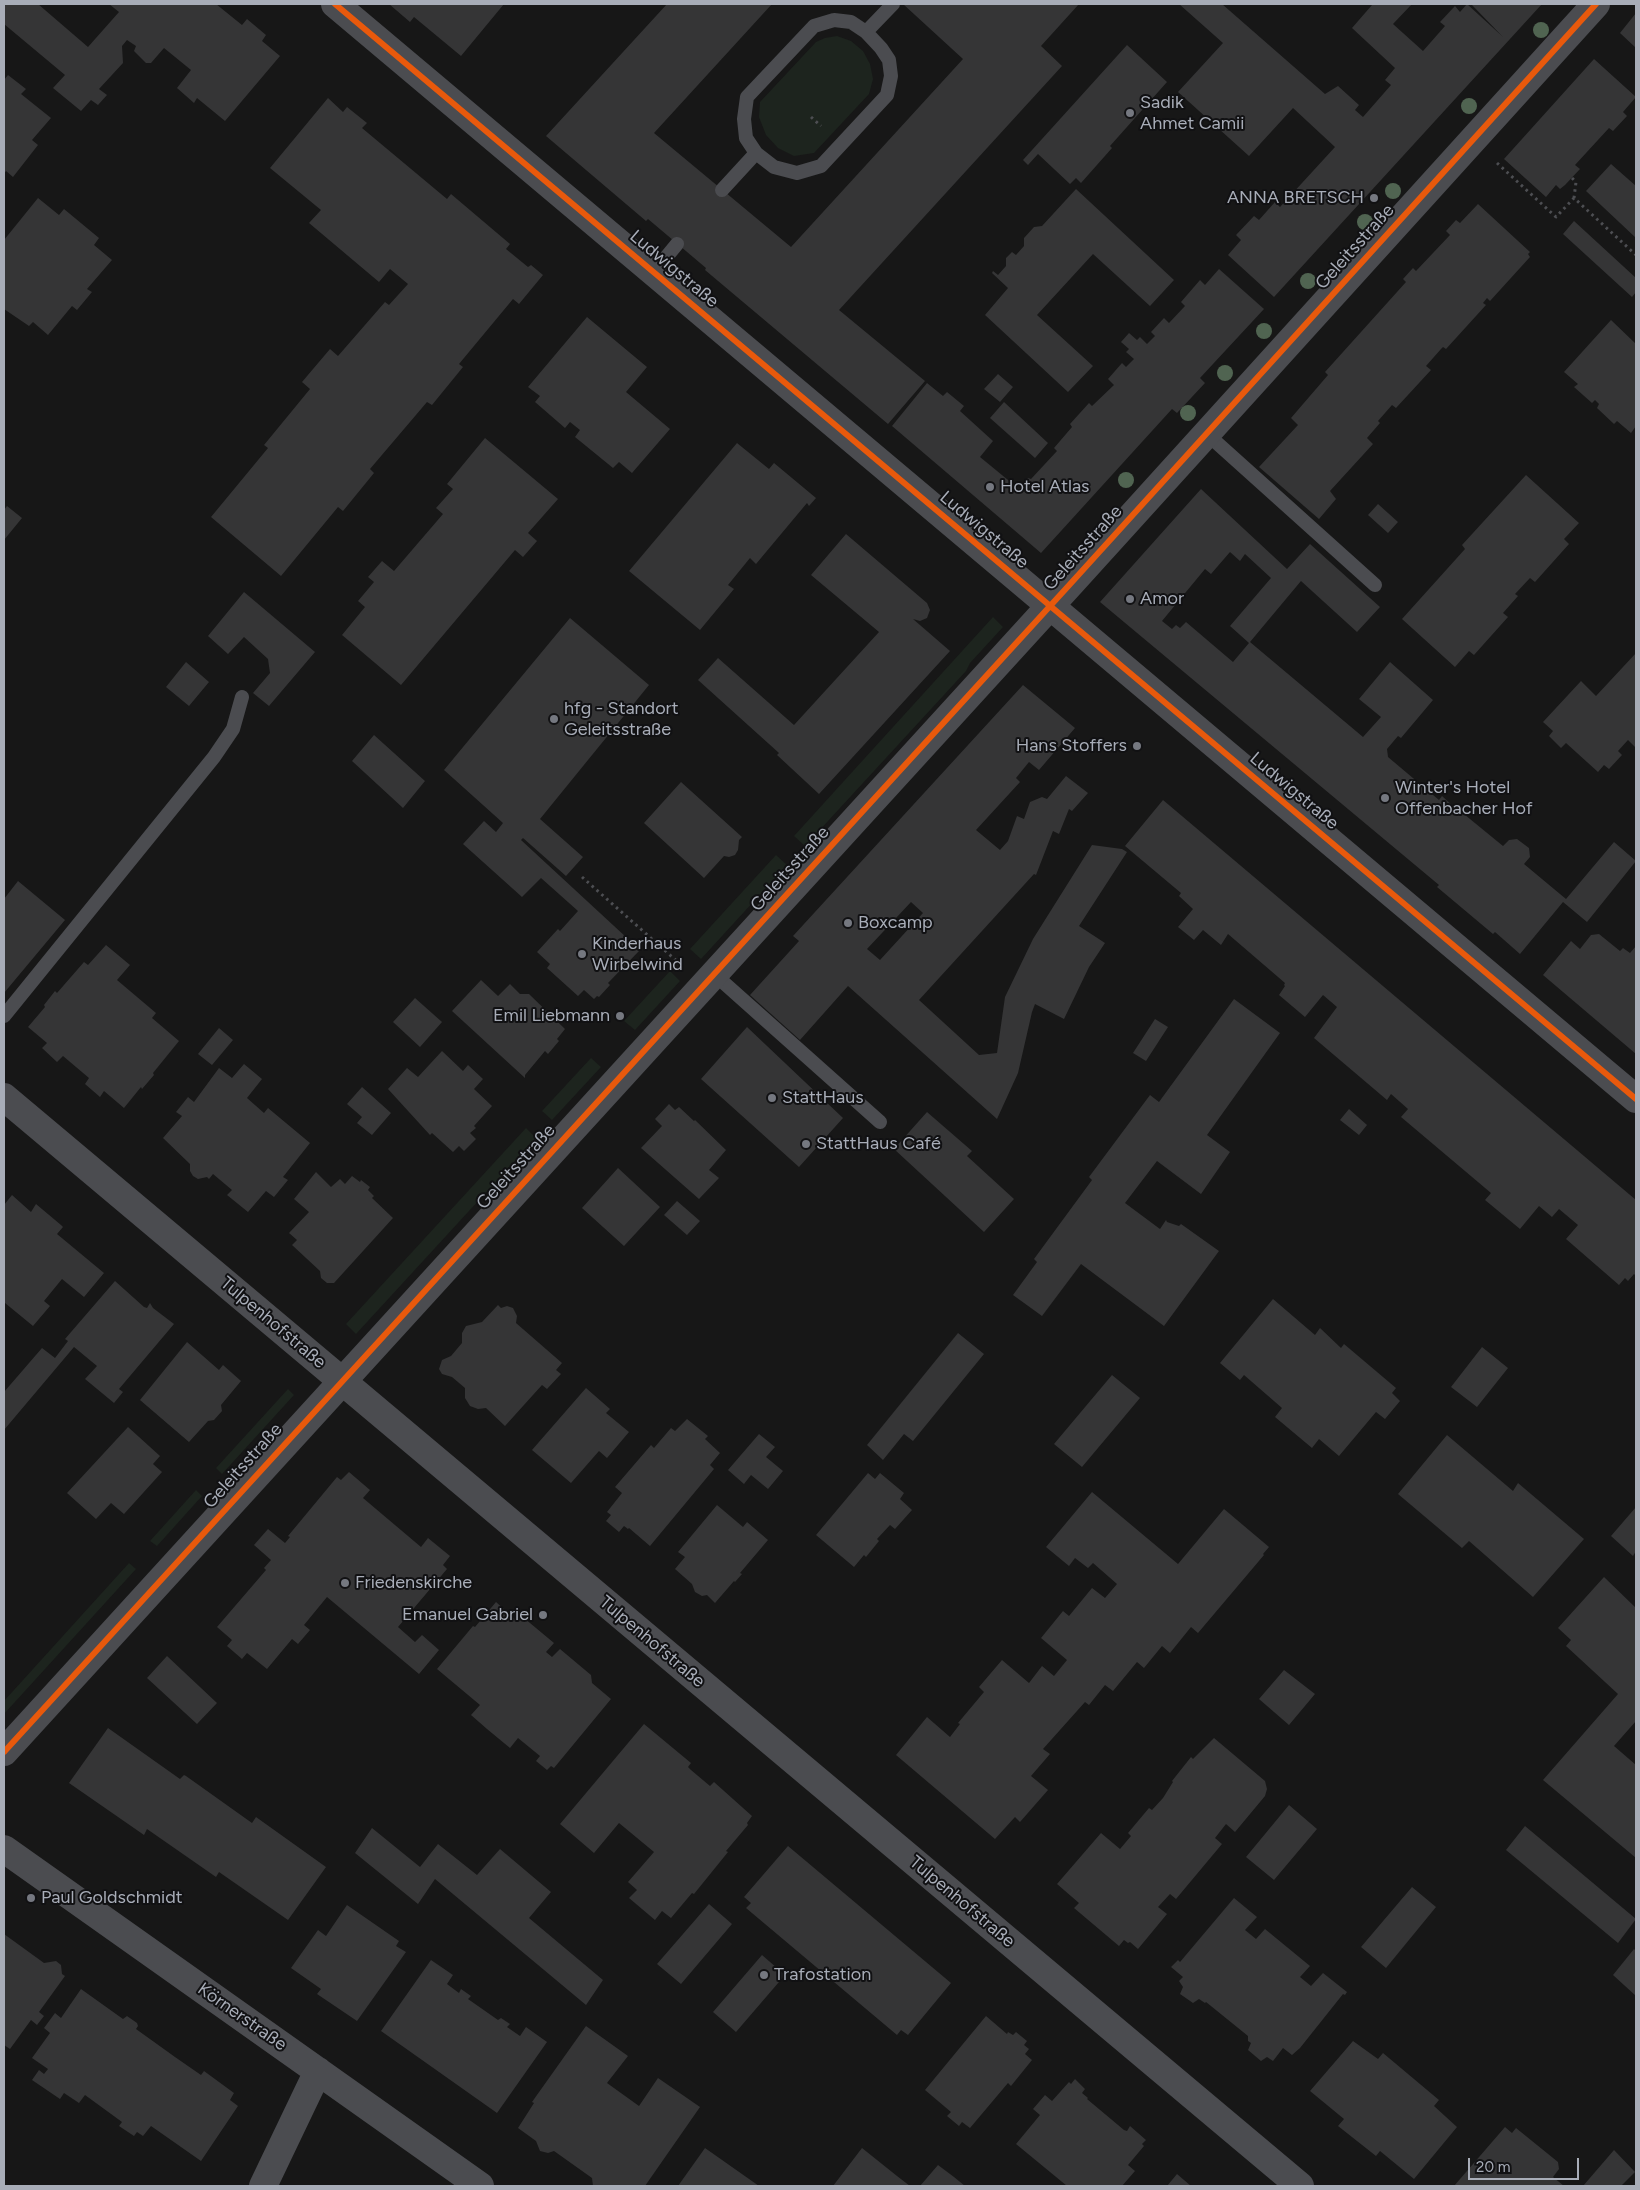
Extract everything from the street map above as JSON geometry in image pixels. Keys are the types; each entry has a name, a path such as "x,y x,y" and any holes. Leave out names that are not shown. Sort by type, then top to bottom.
{"street":[{"name":"Ludwigstraße","path":"335,4 1636,1099"},
{"name":"Geleitsstraße","path":"4,1752 1051,606 1596,4"},
{"name":"Tulpenhofstraße","path":"4,1098 1300,2186"},
{"name":"Körnerstraße","path":"4,1849 480,2186"},
{"path":"263,2186 318,2071"}],"lane":[{"path":"866,32 893,4"},
{"path":"834,20 851,22 866,32 889,60 891,76 887,95 821,166 797,173 774,167 756,153 746,138 744,119 747,97 814,26 834,20"},
{"path":"722,190 756,153"},
{"path":"654,272 677,244"},
{"path":"1207,434 1375,585"},
{"path":"4,1016 214,757 233,729 242,698"},
{"path":"709,980 880,1122"}],"path":[{"path":"1493,160 1556,217 1574,198 1576,182 1572,178"},
{"path":"1574,198 1636,256"},
{"path":"582,877 709,980"}],"shaded area":[{"path":"837,36 851,41 863,51 870,64 873,79 869,94 814,153 794,156 778,148 766,135 759,117 760,102 816,42"},
{"path":"993,617 1003,627 970,663 966,671 805,846 794,836"},
{"path":"776,855 787,865 701,959 690,949"},
{"path":"670,971 680,981 635,1030 624,1021"},
{"path":"591,1058 601,1067 552,1120 542,1111"},
{"path":"526,1128 536,1138 356,1334 346,1324"},
{"path":"288,1389 294,1395 222,1474 216,1468"},
{"path":"196,1490 202,1496 157,1546 150,1541"},
{"path":"129,1563 136,1569 4,1714 4,1701"}],"building":[{"path":"4,4 38,4 88,47 119,12 109,4 216,4 242,25 247,19 266,35 262,41 280,56 225,121 197,98 194,103 177,88 191,70 164,48 151,63 146,63 134,51 136,46 127,40 122,46 123,63 99,89 107,95 98,105 91,100 81,111 53,88 65,75 4,24"},
{"path":"389,4 504,4 461,56 414,17 410,22"},
{"path":"667,4 772,4 654,133 791,247 963,59 903,4 1079,4 1041,46 1062,66 839,310 925,381 888,424 705,270 706,268 648,219 646,221 546,136"},
{"path":"1179,4 1222,4 1325,94 1338,86 1359,105 1355,110 1363,117 1391,85 1385,80 1395,68 1352,28 1371,4 1412,4 1393,24 1423,51 1445,26 1440,22 1455,6 1460,12 1467,4 1503,37 1471,4 1542,4 1274,297 1228,255 1241,240 1236,235 1254,216 1259,220 1275,202 1280,207 1335,147 1293,108 1249,156 1178,92 1223,43"},
{"path":"1636,13 1636,48 1620,33"},
{"path":"1127,45 1167,82 1110,146 1112,148 1081,183 1076,178 1070,184 1038,154 1028,165 1023,160"},
{"path":"1594,59 1636,97 1623,112 1627,116 1613,131 1609,128 1575,165 1580,169 1560,189 1556,185 1546,197 1504,159"},
{"path":"8,75 26,89 21,94 51,118 32,140 38,145 13,177 6,171 4,174 4,80"},
{"path":"328,98 343,112 347,107 367,123 362,128 447,199 451,194 510,244 506,249 528,267 531,265 543,275 519,304 513,299 459,364 463,367 432,405 427,402 370,469 374,473 343,511 338,507 281,576 211,517 268,448 264,445 310,389 302,382 330,349 338,356 385,302 389,305 408,284 390,269 379,282 309,223 321,210 270,168"},
{"path":"1611,164 1636,186 1636,238 1586,191"},
{"path":"1076,189 1174,280 1150,306 1093,254 1037,315 1093,366 1068,392 985,315 1008,288 992,273 993,271 998,275 1006,266 1006,258 1012,252 1016,255 1024,246 1024,238 1034,227 1042,226"},
{"path":"38,198 59,215 64,209 99,238 94,245 112,260 87,289 92,292 77,310 72,306 48,335 33,322 29,326 4,309 4,240"},
{"path":"1478,204 1530,252 1528,254 1530,257 1490,301 1487,298 1483,303 1486,305 1446,349 1443,347 1441,349 1426,366 1431,370 1396,408 1392,405 1378,421 1380,423 1367,438 1373,444 1330,491 1336,499 1319,519 1259,467 1298,425 1291,418 1328,375 1325,372 1406,282 1403,279 1413,268 1416,271 1450,235 1446,231 1456,220 1460,223"},
{"path":"1574,221 1636,278 1636,292 1632,297 1563,234"},
{"path":"1219,269 1264,309 1200,378 1205,383 1177,413 1172,409 1041,553 892,426 927,383 943,396 947,392 964,406 960,411 993,441 980,457 1019,489 1057,451 1054,448 1072,427 1070,424 1089,403 1092,406 1114,385 1108,379 1122,363 1126,367 1134,359 1126,352 1129,349 1121,342 1129,333 1137,340 1140,337 1147,344 1155,336 1151,332 1164,318 1169,323 1185,306 1181,302 1200,280 1205,285"},
{"path":"587,317 647,367 626,392 670,429 632,473 619,462 613,468 575,437 580,430 570,422 565,428 535,402 540,396 528,387"},
{"path":"1611,320 1636,344 1636,426 1631,433 1617,421 1614,424 1597,408 1599,404 1595,400 1592,403 1574,387 1578,384 1564,372"},
{"path":"998,374 1013,387 1000,402 984,389"},
{"path":"1004,402 1048,443 1035,458 990,418"},
{"path":"485,438 558,499 528,533 537,541 523,557 515,550 401,685 342,635 365,607 358,601 374,582 368,577 382,561 394,571 443,514 436,508 453,489 447,484"},
{"path":"737,443 769,469 774,463 816,498 809,506 807,503 756,564 750,558 728,585 734,589 700,630 629,571"},
{"path":"1526,475 1579,523 1564,539 1569,544 1535,582 1530,578 1515,594 1518,596 1503,613 1508,617 1474,655 1469,651 1455,667 1402,619 1465,549 1462,545"},
{"path":"1201,489 1287,569 1310,544 1380,607 1357,632 1301,581 1250,642 1363,737 1381,717 1359,699 1390,662 1433,700 1401,738 1398,736 1387,749 1388,757 1439,800 1442,796 1453,806 1450,810 1455,814 1459,810 1503,846 1509,840 1517,839 1529,848 1530,857 1524,864 1566,899 1614,842 1636,861 1587,922 1563,902 1520,954 1495,932 1493,934 1437,887 1439,885 1100,602","holes":["1230,552 1240,561 1245,554 1271,578 1230,626 1249,643 1233,662 1186,622 1180,628 1176,625 1172,629 1162,621 1205,569 1211,574"]},
{"path":"1378,504 1398,522 1388,533 1368,515"},
{"path":"7,506 22,518 4,540 4,510"},
{"path":"846,534 927,603 930,610 927,618 920,621 913,619 950,651 819,794 777,755 779,753 698,680 718,658 794,725 879,632 811,575"},
{"path":"244,592 315,652 269,706 253,693 270,673 268,659 244,637 228,654 208,636"},
{"name":"hfg - Standort Geleitsstraße","path":"570,618 649,685 540,819 583,857 566,876 523,838 521,840 640,950 608,983 610,985 599,997 597,996 594,999 584,990 578,996 547,968 550,964 537,952 578,911 541,878 522,897 463,844 484,821 496,832 503,823 444,770"},
{"path":"1636,653 1636,748 1628,740 1618,751 1622,755 1609,769 1604,765 1598,772 1566,743 1561,748 1549,736 1553,731 1543,722 1581,681 1596,696"},
{"path":"186,662 209,682 189,706 166,687"},
{"path":"1023,685 1075,728 1039,770 1029,762 1016,778 1020,782 976,830 1000,850 1008,841 1017,816 1024,819 1030,802 1042,797 1047,799 1066,776 1088,793 1072,811 1069,809 1059,834 1053,831 1036,875 1034,874 919,1000 979,1055 997,1053 1005,997 1033,939 1092,845 1122,849 1127,852 1079,926 1105,943 1089,967 1064,1019 1035,1004 1018,1073 997,1119 848,986 800,1040 750,995 799,941 793,936","holes":["911,902 923,913 880,960 867,949"]},
{"path":"374,735 425,781 403,808 352,761"},
{"path":"681,782 742,837 739,840 738,850 735,855 724,856 704,878 644,823"},
{"path":"1163,800 1636,1200 1636,1276 1634,1274 1628,1281 1625,1278 1619,1285 1566,1239 1578,1225 1559,1209 1552,1217 1539,1206 1520,1229 1485,1200 1491,1193 1401,1117 1408,1109 1391,1094 1387,1100 1314,1038 1337,1007 1323,995 1305,1017 1279,995 1285,983 1228,934 1221,945 1203,930 1194,940 1178,927 1193,909 1179,896 1181,893 1125,846"},
{"path":"18,881 65,920 4,993 4,899"},
{"path":"1599,934 1620,951 1623,948 1630,953 1636,946 1636,1054 1543,975 1571,941 1580,949 1591,935"},
{"path":"106,945 130,965 117,980 156,1013 152,1018 179,1041 153,1073 154,1075 142,1089 141,1087 124,1108 104,1091 100,1097 85,1084 89,1078 63,1056 57,1062 42,1048 47,1043 28,1027 45,1007 44,1005 55,991 57,993 84,962 88,965"},
{"path":"481,980 498,996 510,984 520,994 529,994 565,1029 557,1039 559,1041 548,1054 545,1051 525,1075 525,1078 452,1011"},
{"path":"415,998 442,1022 420,1047 393,1022"},
{"path":"1234,999 1280,1033 1207,1135 1230,1152 1201,1194 1157,1161 1125,1203 1160,1229 1166,1220 1179,1226 1181,1224 1219,1251 1164,1326 1081,1264 1042,1316 1013,1295 1037,1262 1034,1259 1092,1180 1089,1177 1150,1095 1159,1102"},
{"path":"1155,1019 1168,1027 1146,1061 1133,1053"},
{"name":"StattHaus","path":"747,1027 843,1118 799,1167 701,1079"},
{"path":"219,1028 233,1040 212,1065 198,1054"},
{"path":"442,1051 463,1071 468,1065 483,1079 474,1089 492,1106 474,1126 476,1128 470,1133 476,1139 464,1151 459,1146 453,1152 432,1133 430,1135 388,1089 407,1068 418,1077"},
{"path":"244,1064 262,1079 247,1098 264,1113 268,1108 310,1143 283,1177 288,1180 274,1197 266,1191 248,1212 227,1195 232,1190 213,1174 209,1179 207,1177 198,1179 193,1176 190,1171 190,1164 163,1138 182,1116 176,1112 188,1097 194,1102 219,1068 232,1078"},
{"path":"362,1087 391,1113 372,1135 357,1123 362,1117 347,1104"},
{"path":"669,1104 675,1110 679,1107 726,1150 709,1170 719,1178 699,1199 641,1148 662,1126 655,1119"},
{"path":"1349,1109 1367,1125 1359,1135 1340,1120"},
{"path":"927,1112 972,1151 967,1156 1014,1199 984,1232 894,1149"},
{"path":"618,1168 660,1207 624,1246 582,1208"},
{"path":"316,1172 331,1187 340,1179 345,1184 352,1176 360,1182 361,1180 370,1187 368,1190 374,1196 372,1198 393,1218 334,1283 327,1283 321,1278 320,1271 292,1245 297,1240 289,1233 309,1212 294,1199"},
{"path":"12,1195 31,1212 36,1204 61,1225 63,1227 57,1234 104,1273 84,1297 62,1279 44,1301 50,1306 33,1326 4,1304 4,1205"},
{"path":"677,1201 700,1221 687,1235 664,1215"},
{"path":"115,1281 144,1307 147,1308 150,1303 153,1308 174,1324 119,1389 123,1392 114,1403 85,1379 97,1366 74,1347 4,1430 4,1392 42,1348 55,1358 68,1341 65,1339"},
{"path":"1273,1299 1315,1335 1320,1328 1341,1348 1344,1344 1396,1388 1392,1393 1400,1401 1385,1419 1376,1412 1339,1456 1319,1439 1312,1448 1275,1417 1282,1408 1244,1375 1240,1380 1220,1363"},
{"path":"498,1305 501,1308 507,1306 513,1308 517,1316 516,1323 562,1363 556,1370 561,1374 547,1389 542,1385 505,1426 486,1408 478,1409 470,1406 465,1398 465,1388 452,1377 442,1374 439,1369 442,1360 451,1356 462,1343 462,1333 466,1326 482,1322"},
{"path":"958,1333 984,1354 913,1441 904,1434 883,1460 867,1445"},
{"path":"187,1342 219,1370 223,1365 241,1381 221,1405 222,1411 214,1420 208,1421 189,1442 140,1400"},
{"path":"1482,1347 1508,1368 1477,1407 1451,1387"},
{"path":"1112,1375 1140,1398 1082,1467 1054,1444"},
{"path":"586,1388 610,1409 606,1413 629,1432 607,1458 599,1451 571,1483 532,1450"},
{"path":"687,1419 708,1436 705,1439 720,1453 710,1465 714,1469 650,1546 629,1528 624,1526 619,1532 606,1521 611,1515 607,1512 622,1493 615,1487 651,1445 654,1448 671,1428 675,1431"},
{"path":"128,1427 160,1456 153,1464 162,1472 124,1514 111,1503 96,1519 67,1493"},
{"path":"759,1434 775,1447 766,1457 783,1471 768,1489 751,1475 744,1484 728,1470"},
{"path":"1447,1435 1513,1491 1518,1483 1584,1539 1533,1597 1469,1541 1462,1548 1398,1494"},
{"name":"Friedenskirche","path":"349,1472 370,1490 363,1498 421,1547 428,1538 450,1556 443,1565 447,1569 398,1627 415,1642 422,1635 439,1650 419,1674 327,1597 304,1625 310,1630 298,1644 292,1639 267,1669 247,1653 242,1659 227,1646 232,1640 217,1627 266,1570 264,1568 271,1560 254,1545 268,1529 285,1543 290,1537 288,1536 337,1477 341,1480"},
{"path":"868,1473 875,1479 880,1473 904,1493 900,1499 912,1510 895,1529 890,1525 877,1539 879,1541 866,1557 864,1555 854,1567 816,1535"},
{"path":"1092,1492 1178,1564 1224,1509 1269,1547 1198,1633 1191,1627 1170,1653 1162,1646 1144,1668 1137,1662 1113,1691 1105,1685 1089,1705 1085,1702 1043,1749 1050,1754 1031,1776 1048,1790 1020,1822 1015,1817 995,1839 896,1755 927,1717 950,1737 960,1724 958,1723 984,1692 979,1687 1002,1660 1029,1683 1042,1666 1054,1676 1067,1660 1041,1638 1063,1611 1069,1616 1092,1588 1105,1598 1117,1584 1093,1563 1088,1568 1075,1558 1069,1566 1046,1547"},
{"path":"717,1505 743,1527 747,1522 768,1540 740,1573 742,1574 715,1603 707,1595 702,1596 695,1592 692,1584 675,1569 685,1557 678,1552"},
{"path":"1636,1507 1636,1551 1633,1556 1611,1536"},
{"path":"1604,1577 1636,1608 1636,1721 1614,1746 1636,1765 1636,1858 1543,1780 1618,1694 1566,1646 1571,1640 1558,1628"},
{"path":"496,1602 515,1619 524,1618 554,1643 546,1652 552,1657 560,1649 591,1675 592,1683 611,1699 554,1768 551,1766 547,1770 536,1761 540,1756 518,1738 510,1748 487,1729 471,1715 480,1705 437,1669"},
{"path":"167,1656 217,1703 197,1724 147,1678"},
{"path":"1284,1670 1315,1694 1289,1725 1259,1699"},
{"path":"644,1724 691,1763 688,1767 691,1770 710,1786 714,1782 752,1816 747,1823 748,1825 726,1851 728,1852 694,1894 692,1893 671,1918 662,1911 655,1920 629,1898 637,1890 628,1882 654,1852 619,1823 594,1853 560,1824"},
{"path":"108,1728 180,1779 184,1775 186,1776 252,1823 256,1817 326,1867 288,1920 219,1872 216,1877 147,1829 144,1835 69,1783"},
{"path":"1214,1738 1265,1781 1267,1789 1265,1796 1235,1832 1226,1824 1215,1838 1222,1844 1176,1899 1170,1894 1158,1907 1167,1914 1138,1949 1130,1942 1128,1943 1124,1940 1119,1946 1074,1908 1079,1903 1057,1884 1101,1833 1120,1849 1131,1836 1128,1833 1149,1808 1152,1810 1163,1798 1172,1781 1191,1757 1193,1759"},
{"path":"1289,1805 1317,1829 1274,1880 1246,1857"},
{"path":"1525,1826 1636,1919 1618,1943 1506,1850"},
{"path":"372,1828 420,1867 438,1844 477,1875 500,1849 551,1892 529,1918 603,1980 586,2005 435,1879 418,1904 355,1853"},
{"path":"788,1846 951,1983 908,2035 901,2030 897,2035 746,1908 751,1903 744,1897"},
{"path":"1412,1887 1436,1907 1386,1968 1361,1947"},
{"path":"1234,1898 1257,1917 1245,1930 1256,1939 1265,1929 1310,1966 1300,1977 1311,1986 1323,1973 1347,1992 1345,1995 1343,1994 1300,2048 1292,2055 1283,2048 1273,2061 1267,2057 1261,2061 1248,2050 1251,2043 1248,2041 1248,2036 1206,2002 1199,1999 1193,2003 1180,1994 1183,1987 1179,1981 1183,1977 1171,1967 1178,1960 1180,1962"},
{"path":"709,1904 732,1924 681,1984 657,1964"},
{"path":"347,1905 399,1941 396,1946 406,1952 357,2021 317,1994 321,1989 291,1968 318,1930 326,1936"},
{"path":"4,1934 44,1963 56,1961 61,1965 62,1974 65,1976 39,2012 44,2016 37,2025 31,2020 10,2049 4,2045"},
{"path":"1634,1949 1636,1951 1636,1996 1613,1975"},
{"path":"762,1955 785,1975 736,2032 713,2012"},
{"path":"431,1960 453,1975 447,1984 459,1993 461,1989 471,1996 468,1999 498,2020 501,2018 510,2024 507,2027 520,2036 526,2027 547,2042 497,2113 381,2031"},
{"path":"81,1989 123,2019 127,2016 137,2023 136,2029 201,2075 204,2071 234,2093 230,2100 238,2106 201,2161 151,2126 143,2136 137,2132 134,2136 119,2126 122,2122 85,2095 79,2103 64,2093 60,2099 32,2080 39,2070 44,2074 48,2069 32,2058 50,2033 44,2028 55,2013 61,2018"},
{"path":"986,2016 1007,2034 1008,2032 1013,2035 1016,2032 1027,2041 1024,2045 1029,2049 1025,2054 1032,2060 1011,2086 1008,2083 970,2128 962,2122 959,2126 947,2116 951,2112 925,2090"},
{"path":"586,2026 628,2056 607,2083 639,2106 658,2078 700,2107 645,2186 593,2186 592,2178 554,2151 548,2153 540,2151 536,2141 518,2128 534,2103 532,2102"},
{"path":"1353,2041 1378,2059 1383,2053 1439,2100 1434,2106 1457,2127 1414,2179 1380,2151 1376,2156 1338,2126 1344,2119 1310,2091"},
{"path":"1075,2079 1085,2089 1082,2093 1087,2099 1124,2130 1127,2131 1130,2126 1146,2140 1142,2144 1144,2146 1128,2165 1135,2171 1122,2186 1067,2186 1016,2144 1040,2115 1033,2109 1045,2095 1052,2101 1069,2082 1071,2084"},
{"path":"1505,2127 1512,2133 1516,2128 1558,2162 1559,2169 1553,2177 1564,2186 1454,2186"},
{"path":"705,2148 759,2186 678,2186"},
{"path":"862,2148 897,2176 910,2186 833,2186"},
{"path":"1614,2150 1635,2172 1622,2185 1624,2186 1583,2186"},
{"path":"938,2165 954,2177 965,2186 920,2186"},
{"path":"1177,2174 1191,2186 1167,2186"}],"cycle path":[{"path":"335,4 1636,1099"},
{"path":"4,1752 1072,582 1596,4"}],"place":[{"name":"Sadik Ahmet Camii","path":"1130,113"},
{"name":"ANNA BRETSCH","path":"1374,198"},
{"name":"Hotel Atlas","path":"990,487"},
{"name":"Amor","path":"1130,599"},
{"name":"hfg - Standort Geleitsstraße","path":"554,719"},
{"name":"Hans Stoffers","path":"1137,746"},
{"name":"Winter's Hotel Offenbacher Hof","path":"1385,798"},
{"name":"Boxcamp","path":"848,923"},
{"name":"Kinderhaus Wirbelwind","path":"582,954"},
{"name":"Emil Liebmann","path":"620,1016"},
{"name":"StattHaus","path":"772,1098"},
{"name":"StattHaus Café","path":"806,1144"},
{"name":"Friedenskirche","path":"345,1583"},
{"name":"Emanuel Gabriel","path":"543,1615"},
{"name":"Paul Goldschmidt","path":"31,1898"},
{"name":"Trafostation","path":"764,1975"}]}
